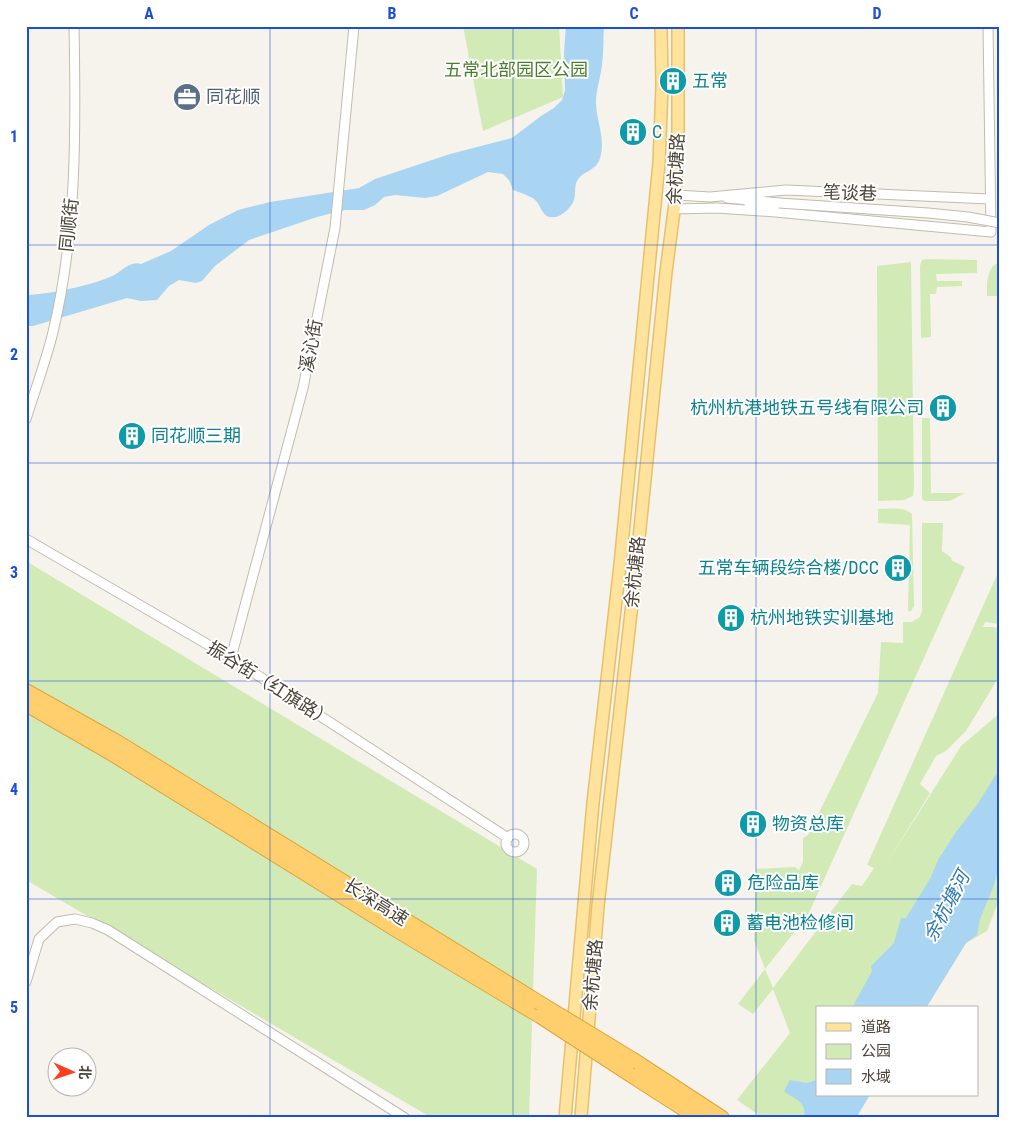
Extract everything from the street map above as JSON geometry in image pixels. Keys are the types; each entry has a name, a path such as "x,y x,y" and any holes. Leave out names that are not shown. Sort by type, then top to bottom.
{"highway":[{"name":"长深高速","path":"26,691 117,742 633,1068 698,1118"},
{"name":"长深高速","path":"26,704 111,752 395,929 539,1009"},
{"name":"长深高速","path":"651,1080 722,1118"},
{"path":"651,1080 689,1118"},
{"path":"651,1080 734,1118"}],"main road":[{"name":"余杭塘路","path":"565,1118 591,830 622,545 659,163 662,86 661,26"},
{"name":"余杭塘路","path":"581,1118 598,906 636,568 666,272 676,195 678,26"}],"street":[{"name":"同顺街","path":"26,419 53,332 68,236 75,155 74,26"},
{"name":"溪沁街","path":"231,658 303,388 336,216 354,26"},
{"path":"988,26 990,199"},
{"name":"笔谈巷","path":"710,196 786,190 990,199 991,232 717,208"},
{"name":"笔谈巷","path":"676,195 928,213 968,217 1000,223"},
{"name":"笔谈巷","path":"674,209 779,203"},
{"name":"振谷街（红旗路）","path":"26,539 231,658 508,838"},
{"path":"26,982 39,939 57,922 75,919 92,923 108,930 404,1118"}],"green space":[{"name":"五常北部园区公园","path":"463,26 559,26 563,97 483,131"},
{"path":"922,260 977,260 977,273 936,274 937,281 962,281 962,286 937,287 936,294 930,294 931,337 921,338 920,266"},
{"path":"911,262 913,496 904,500 878,501 877,266"},
{"path":"1000,262 1000,296 987,296 987,281 990,272 995,264"},
{"path":"922,418 930,418 931,493 965,493 950,501 924,501 922,499"},
{"path":"878,509 900,509 912,514 914,606 911,611 908,611 910,525 878,523"},
{"path":"922,523 943,523 942,551 952,558 951,560 965,567 808,915 765,969 754,940 756,869 795,867 799,870 803,862 803,838 808,835 878,693 881,642 903,643 903,622 912,622 920,617 922,610"},
{"path":"26,561 537,869 529,1118 432,1118 26,880"},
{"path":"1000,568 1000,624 985,622 983,627 1000,629 1000,675 966,731 946,751 936,756 920,784 930,793 884,868 961,746 1000,713 1000,897 987,931 966,943 927,1006 816,1006 816,1096 856,1118 763,1118 737,1100 790,1033 773,989 753,1014 738,1004 765,969 773,988 852,884 862,886 874,868 867,865"}],"water":[{"path":"566,26 604,26 603,59 596,102 602,151 596,166 579,178 576,183 575,198 561,215 555,217 547,216 534,199 513,190 509,180 503,174 488,172 437,196 425,198 395,195 384,197 375,205 364,210 345,210 317,217 249,240 215,266 202,281 196,283 179,280 169,286 157,300 141,301 127,298 33,326 26,326 26,295 69,289 110,277 129,265 141,264 171,251 209,225 238,210 270,202 359,188 375,179 450,154 512,138 554,108 562,100 565,90 564,52"},
{"name":"余杭塘河","path":"1000,768 1000,862 994,885 980,919 977,935 966,943 927,1006 853,1006 872,971 871,966 894,943 901,918 906,918 931,877 938,860 956,832 977,805"},
{"path":"790,1080 806,1083 816,1080 816,1096 869,1096 856,1118 805,1118 802,1104 784,1091"}],"place":[{"name":"五常","path":"673,81"},
{"name":"同花顺","path":"187,97"},
{"name":"C","path":"633,132"},
{"name":"杭州杭港地铁五号线有限公司","path":"943,408"},
{"name":"同花顺三期","path":"132,436"},
{"name":"五常车辆段综合楼/DCC","path":"898,568"},
{"name":"杭州地铁实训基地","path":"731,618"},
{"name":"物资总库","path":"753,824"},
{"name":"危险品库","path":"728,883"},
{"name":"蓄电池检修间","path":"727,923"}]}
